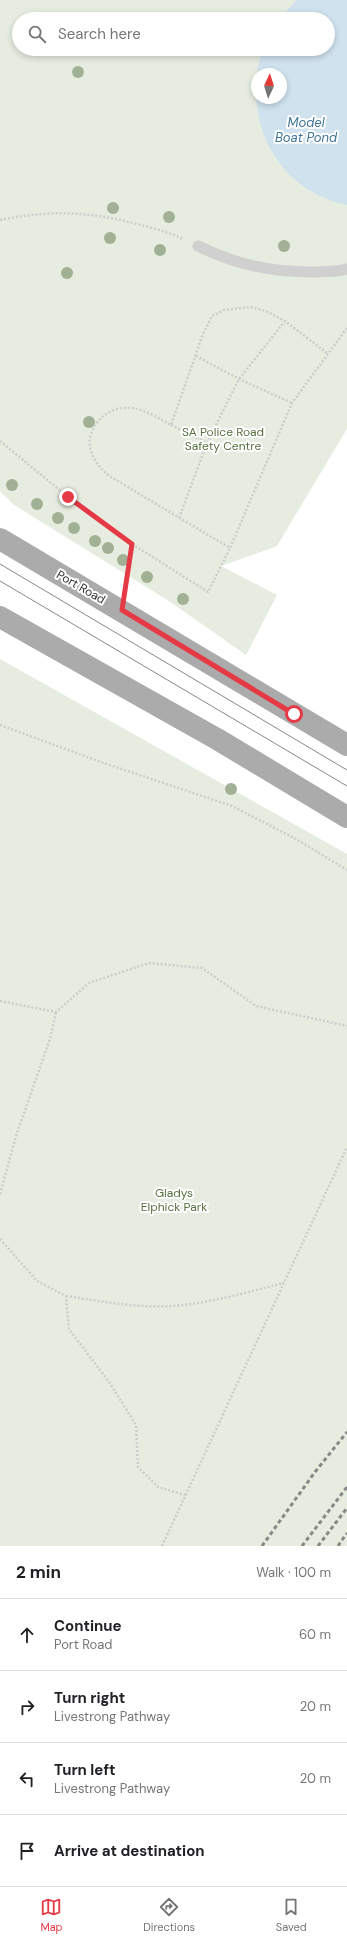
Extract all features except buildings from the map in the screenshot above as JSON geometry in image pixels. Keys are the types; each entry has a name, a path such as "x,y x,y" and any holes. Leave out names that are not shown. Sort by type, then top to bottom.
{"main road":[{"name":"Port Road","path":"0,539 122,610 347,745"},
{"path":"0,617 217,739 347,817"}],"lane":[{"path":"198,246 221,257 268,269 297,272 347,269"}],"path":[{"path":"0,220 58,212 96,215 174,235 198,246"},
{"path":"171,425 212,316 224,310 250,307 266,311 285,321 327,353"},
{"path":"179,518 207,443 239,380 285,321"},
{"path":"0,441 79,506 132,544 208,592 230,548 292,403 327,353 347,328"},
{"path":"196,356 239,380 292,403"},
{"path":"207,443 140,409 122,408 110,412 98,419 91,434 90,449 96,462 106,473 230,548"},
{"path":"122,610 132,544"},
{"path":"0,725 101,762 232,806 296,839 347,870"},
{"path":"0,1194 16,1136 50,1039 56,1012 89,983 149,963 202,968 256,1006 347,1026"},
{"path":"0,1001 56,1012"},
{"path":"162,1546 347,1147"},
{"path":"0,1239 36,1281 66,1296 121,1305 170,1306 219,1298 284,1283"},
{"path":"66,1296 69,1329 109,1382 136,1425 138,1467 158,1487 185,1496"}],"green space":[{"name":"SA Police Road Safety Centre","path":"0,0 347,0 347,429 277,546 221,566 277,595 246,655 169,601 14,505 0,491"},
{"name":"Gladys Elphick Park","path":"0,659 347,854 347,1546 0,1546"}],"water":[{"name":"Model Boat Pond","path":"297,0 347,0 347,205 321,197 300,184 282,167 269,147 261,124 257,104 287,104 287,68 258,68 261,56 335,56 335,12 286,12"}],"tram line":[{"path":"0,564 347,770"},
{"path":"0,581 347,786"}],"railway":[{"path":"262,1546 315,1472 347,1432"},
{"path":"302,1546 347,1487"},
{"path":"318,1546 347,1508"},
{"path":"338,1546 347,1533"}],"route":[{"path":"68,497 132,544 122,610 294,714"}]}
